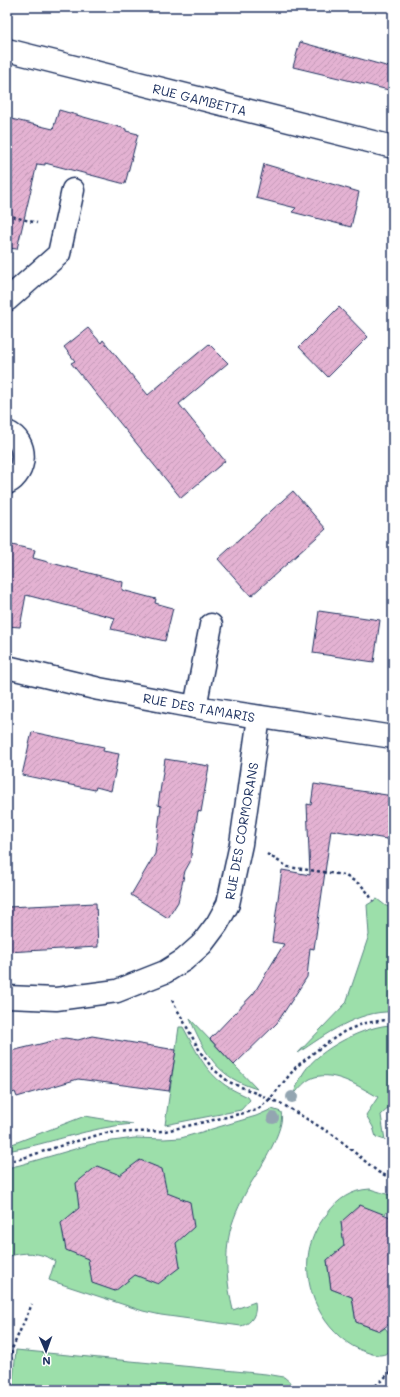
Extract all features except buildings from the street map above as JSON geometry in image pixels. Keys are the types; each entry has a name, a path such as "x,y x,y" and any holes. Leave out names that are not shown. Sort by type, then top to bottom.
{"street":[{"name":"RUE GAMBETTA","path":"7,50 393,147"},
{"path":"7,300 59,254 73,190"},
{"path":"7,432 18,440 22,448 23,457 18,474 7,483"},
{"path":"195,707 211,625"},
{"name":"RUE DES TAMARIS","path":"7,667 98,689 195,707 393,737"},
{"name":"RUE DES CORMORANS","path":"7,997 56,999 117,991 160,974 184,960 202,944 217,924 228,904 241,844 259,717"}],"path":[{"path":"241,844 264,852 288,867 344,875 361,885 373,901"},
{"path":"160,974 176,1009 201,1053 212,1069 229,1082 282,1104 335,1136 378,1172 393,1179"},
{"path":"7,1161 20,1159 63,1144 105,1133 165,1131 257,1110 270,1099 296,1068 317,1050 345,1031 366,1023 393,1019"},
{"path":"8,1390 12,1349 32,1304"},
{"path":"370,1390 393,1370"}],"green space":[{"path":"377,899 386,906 393,907 393,1012 380,1012 355,1019 342,1025 298,1053 346,1003 369,935 367,905"},
{"path":"190,1019 257,1089 232,1078 214,1063"},
{"path":"393,1025 393,1104 381,1115 385,1140 376,1137 373,1127 366,1115 378,1097 354,1084 336,1077 318,1076 307,1081 292,1097 304,1072 320,1055 357,1034 382,1026"},
{"path":"179,1027 183,1027 201,1059 211,1073 228,1087 248,1097 250,1100 241,1110 165,1125"},
{"path":"272,1109 281,1112 282,1119 280,1128 271,1148 239,1206 230,1231 227,1250 229,1291 233,1310 255,1302 255,1314 249,1323 241,1326 161,1315 143,1311 49,1280 55,1261 50,1258 32,1253 7,1257 7,1168 92,1144 135,1138 181,1138 256,1116"},
{"path":"85,1116 133,1124 101,1128 7,1151 7,1146"},
{"path":"370,1189 393,1196 393,1207 384,1215 341,1222 344,1246 327,1260 331,1289 352,1297 356,1322 380,1331 385,1328 393,1337 393,1349 383,1355 370,1353 353,1346 341,1338 330,1327 315,1301 310,1287 308,1272 310,1246 314,1234 323,1218 340,1200 346,1196 357,1191"},
{"path":"16,1350 266,1374 284,1377 299,1390 12,1390"}]}
